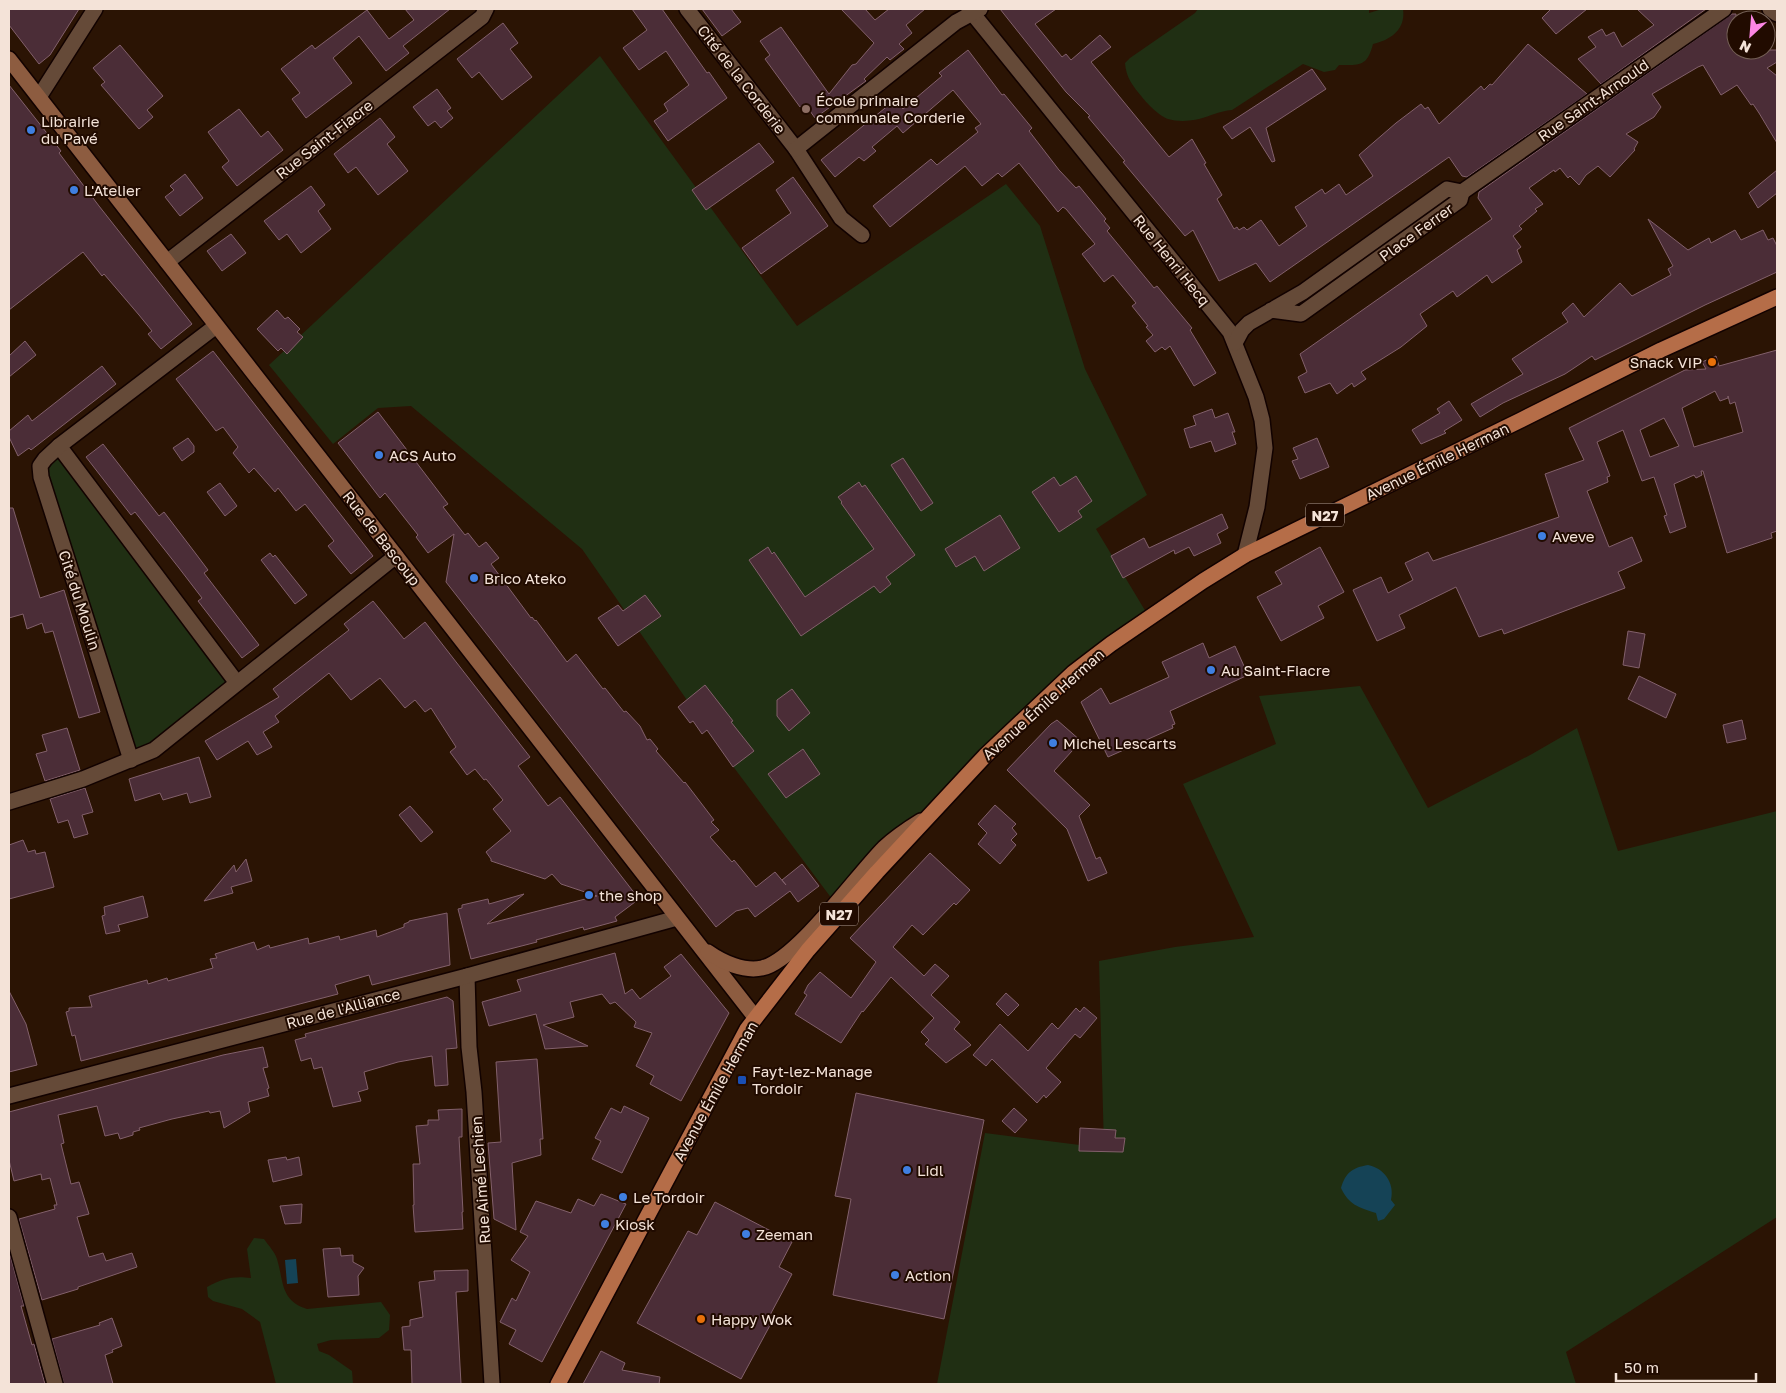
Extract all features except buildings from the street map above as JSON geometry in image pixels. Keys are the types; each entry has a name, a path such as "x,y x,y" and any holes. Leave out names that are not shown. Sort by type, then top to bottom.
{"main road":[{"name":"Rue de Bascoup","path":"9,59 755,1017"},
{"name":"Avenue Émile Herman","path":"558,1384 755,1017 808,950 876,872 985,756 1073,673 1158,611 1245,555 1661,350 1777,298"},
{"path":"700,946 714,957 746,968 762,968 778,962 797,946 884,849 901,834 929,816"}],"street":[{"path":"39,97 95,9"},
{"name":"Cité de la Corderie","path":"687,9 796,149 841,218 862,235"},
{"name":"Rue Saint-Arnould","path":"1462,192 1724,9"},
{"path":"1770,9 1777,14"},
{"name":"Cité de la Corderie","path":"796,149 956,22 974,10"},
{"name":"Rue Henri Hecq","path":"974,10 1230,332 1256,397 1262,420 1265,448 1258,499 1245,555"},
{"name":"Rue Saint-Fiacre","path":"167,262 483,12"},
{"name":"Place Ferrer","path":"1249,323 1271,310 1301,314 1460,200 1462,192"},
{"path":"1222,322 1249,323"},
{"path":"1235,344 1242,330 1249,323"},
{"name":"Cité du Moulin","path":"131,760 41,477 40,466 45,458 60,446 216,326"},
{"path":"60,446 237,683"},
{"path":"9,802 83,779 154,750 396,556"},
{"name":"Rue de l'Alliance","path":"9,1096 467,976 678,918"},
{"name":"Rue Aimé Lechien","path":"467,976 469,1047 474,1092 492,1384"},
{"path":"9,1217 55,1384"}],"green space":[{"path":"1198,9 1369,9 1369,13 1382,9 1403,9 1403,16 1400,28 1386,40 1373,44 1371,52 1362,63 1339,65 1335,70 1324,72 1303,64 1232,110 1196,120 1172,120 1158,113 1144,100 1130,82 1125,63"},
{"path":"600,56 797,326 1006,184 1040,226 1085,369 1147,495 1096,529 1149,617 1111,644 835,903 732,765 582,549 411,406 378,408 333,444 269,365"},
{"path":"59,446 237,683 131,760 41,477"},
{"path":"1360,686 1428,808 1532,754 1577,728 1618,851 1777,811 1777,1217 1566,1352 1576,1384 937,1384 985,1133 1104,1148 1099,961 1175,947 1254,937 1183,784 1276,744 1259,696"},
{"path":"254,1238 264,1239 273,1251 277,1259 284,1289 292,1301 298,1305 307,1309 381,1302 390,1315 389,1330 379,1338 331,1340 317,1344 319,1351 329,1355 352,1371 353,1384 276,1384 260,1322 242,1309 213,1301 208,1297 207,1287 229,1278 251,1278 247,1249"}],"water":[{"path":"1368,1165 1379,1169 1387,1177 1390,1182 1391,1200 1395,1205 1384,1219 1378,1221 1376,1213 1355,1205 1347,1198 1341,1188 1350,1172"},
{"path":"296,1259 298,1283 287,1284 285,1260"}],"place":[{"name":"École primaire communale Corderie","path":"806,109"},
{"name":"Librairie du Pavé","path":"31,130"},
{"name":"L'Atelier","path":"74,190"},
{"name":"Snack VIP","path":"1712,362"},
{"name":"ACS Auto","path":"379,455"},
{"name":"Aveve","path":"1542,536"},
{"name":"Brico Ateko","path":"474,578"},
{"name":"Au Saint-Fiacre","path":"1211,670"},
{"name":"Michel Lescarts","path":"1053,743"},
{"name":"the shop","path":"589,895"},
{"name":"Fayt-lez-Manage Tordoir","path":"742,1080"},
{"name":"Lidl","path":"907,1170"},
{"name":"Le Tordoir","path":"623,1197"},
{"name":"Kiosk","path":"605,1224"},
{"name":"Zeeman","path":"746,1234"},
{"name":"Action","path":"895,1275"},
{"name":"Happy Wok","path":"701,1319"}]}
